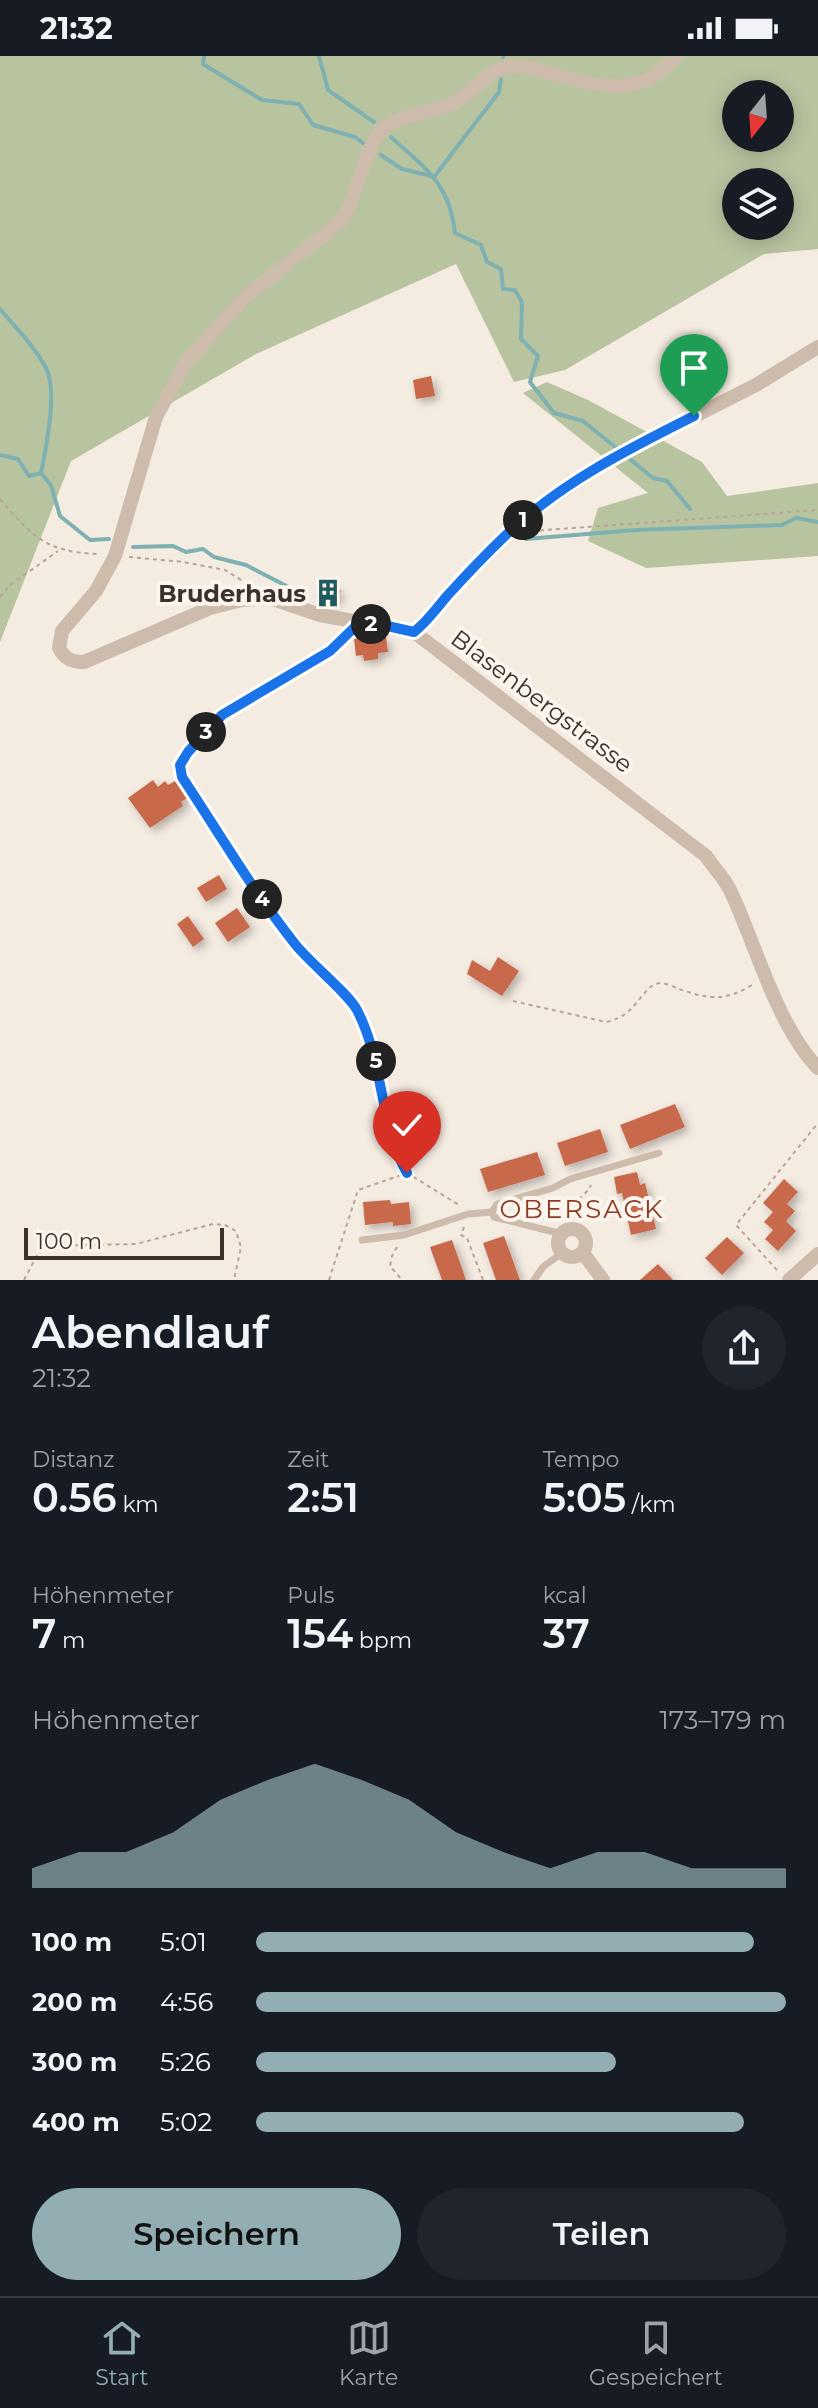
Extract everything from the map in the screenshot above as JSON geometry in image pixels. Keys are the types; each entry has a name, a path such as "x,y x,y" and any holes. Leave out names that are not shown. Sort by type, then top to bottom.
{"street":[{"name":"Blasenbergstrasse","path":"677,56 647,80 628,84 602,85 518,65 500,68 459,99 438,109 397,121 383,130 374,143 348,211 340,222 243,299 214,329 177,377 156,417 115,556 96,591 59,639 59,648 64,657 74,662 84,662 210,608 242,600 270,598 358,624 383,625 414,632 706,856 730,889 766,976 807,1056 818,1068"},
{"path":"414,632 509,533 539,507 610,459 756,385 818,347"},
{"path":"569,1230 580,1232 587,1242 583,1253 572,1257 562,1253 559,1241 562,1234 569,1230"},
{"path":"583,1253 603,1280"},
{"path":"786,1278 818,1254"}],"lane":[{"path":"255,890 182,777 180,765 222,715 330,651 358,624"},
{"path":"492,1212 497,1204 659,1153"},
{"path":"362,1240 404,1235 468,1214 492,1212"},
{"path":"492,1212 494,1217 562,1234"},
{"path":"534,1280 543,1267 562,1253"}],"path":[{"path":"0,499 32,535 60,550 184,562 225,570 270,598"},
{"path":"509,533 818,510"},
{"path":"0,597 10,585 60,550"},
{"path":"255,890 296,945 356,1007 374,1049 396,1153 407,1173 463,1207 468,1214"},
{"path":"513,1001 606,1022 620,1020 631,1012 649,987 662,983 706,999 736,995 766,976"},
{"path":"786,1278 736,1225 818,1123"},
{"path":"329,1280 358,1190 407,1173"},
{"path":"543,1219 589,1191 591,1173"},
{"path":"545,1205 550,1213"},
{"path":"24,1280 42,1246 136,1244 213,1224 225,1225 236,1231 241,1247 234,1280"},
{"path":"461,1233 467,1238 483,1280"},
{"path":"395,1250 390,1266 402,1280"}],"green space":[{"path":"0,56 818,56 818,249 764,254 565,370 514,382 456,264 256,354 71,461 0,642"},
{"path":"547,382 588,400 702,462 727,496 818,483 818,556 646,568 588,541 598,508 648,493 523,393"}],"building":[{"path":"431,376 435,396 416,399 413,380"},
{"name":"Bruderhaus","path":"323,582 341,591 334,604 316,596"},
{"path":"365,633 376,635 376,638 386,637 388,652 378,653 378,659 364,661 363,655 356,656 354,639"},
{"path":"153,780 158,787 165,781 168,785 175,781 187,798 181,802 183,806 150,828 128,798"},
{"path":"219,875 227,889 206,902 197,888"},
{"path":"237,908 250,927 228,942 215,923"},
{"path":"188,916 204,939 193,947 177,924"},
{"path":"498,957 519,971 502,996 467,974 472,960 490,971"},
{"path":"675,1104 685,1127 630,1149 620,1125"},
{"path":"600,1129 608,1152 565,1166 557,1143"},
{"path":"537,1152 545,1175 488,1192 480,1169"},
{"path":"637,1172 640,1185 645,1183 656,1229 631,1235 622,1193 617,1194 614,1177"},
{"path":"784,1179 798,1192 787,1204 795,1211 786,1221 796,1231 778,1251 765,1239 773,1230 764,1222 773,1212 763,1203"},
{"path":"390,1200 391,1204 409,1202 411,1224 365,1225 363,1202"},
{"path":"504,1236 520,1280 496,1280 483,1243"},
{"path":"727,1237 744,1253 722,1275 705,1258"},
{"path":"452,1240 466,1280 442,1280 430,1247"},
{"path":"658,1264 673,1280 640,1280"}],"waterway":[{"path":"204,56 203,64 262,100 299,104 313,125 355,137 363,143"},
{"path":"319,56 328,90 374,122"},
{"path":"434,177 499,92 501,79"},
{"path":"391,137 425,168 442,189 455,233 481,245 487,262 501,269 503,289 515,290 522,302 521,339 538,356 530,382 554,413 583,421 619,450"},
{"path":"381,155 402,169 432,176"},
{"path":"0,309 36,353 49,378 50,420 41,473 51,485 60,516 90,540 109,539"},
{"path":"0,455 18,459 29,476 41,473"},
{"path":"626,456 653,478 667,481 690,509"},
{"path":"526,539 636,530 782,525 796,518 818,522"},
{"path":"133,547 173,546 186,552 203,549 214,557 246,565 306,596"}],"place":[{"name":"Bruderhaus","path":"328,593"}],"district":[{"name":"OBERSACK","path":"582,1209"}],"route":[{"path":"407,1173 396,1153 374,1049 356,1007 296,945 255,890 182,777 180,765 222,715 330,651 358,624 383,625 414,632 509,533 539,507 610,459 694,416"}]}
